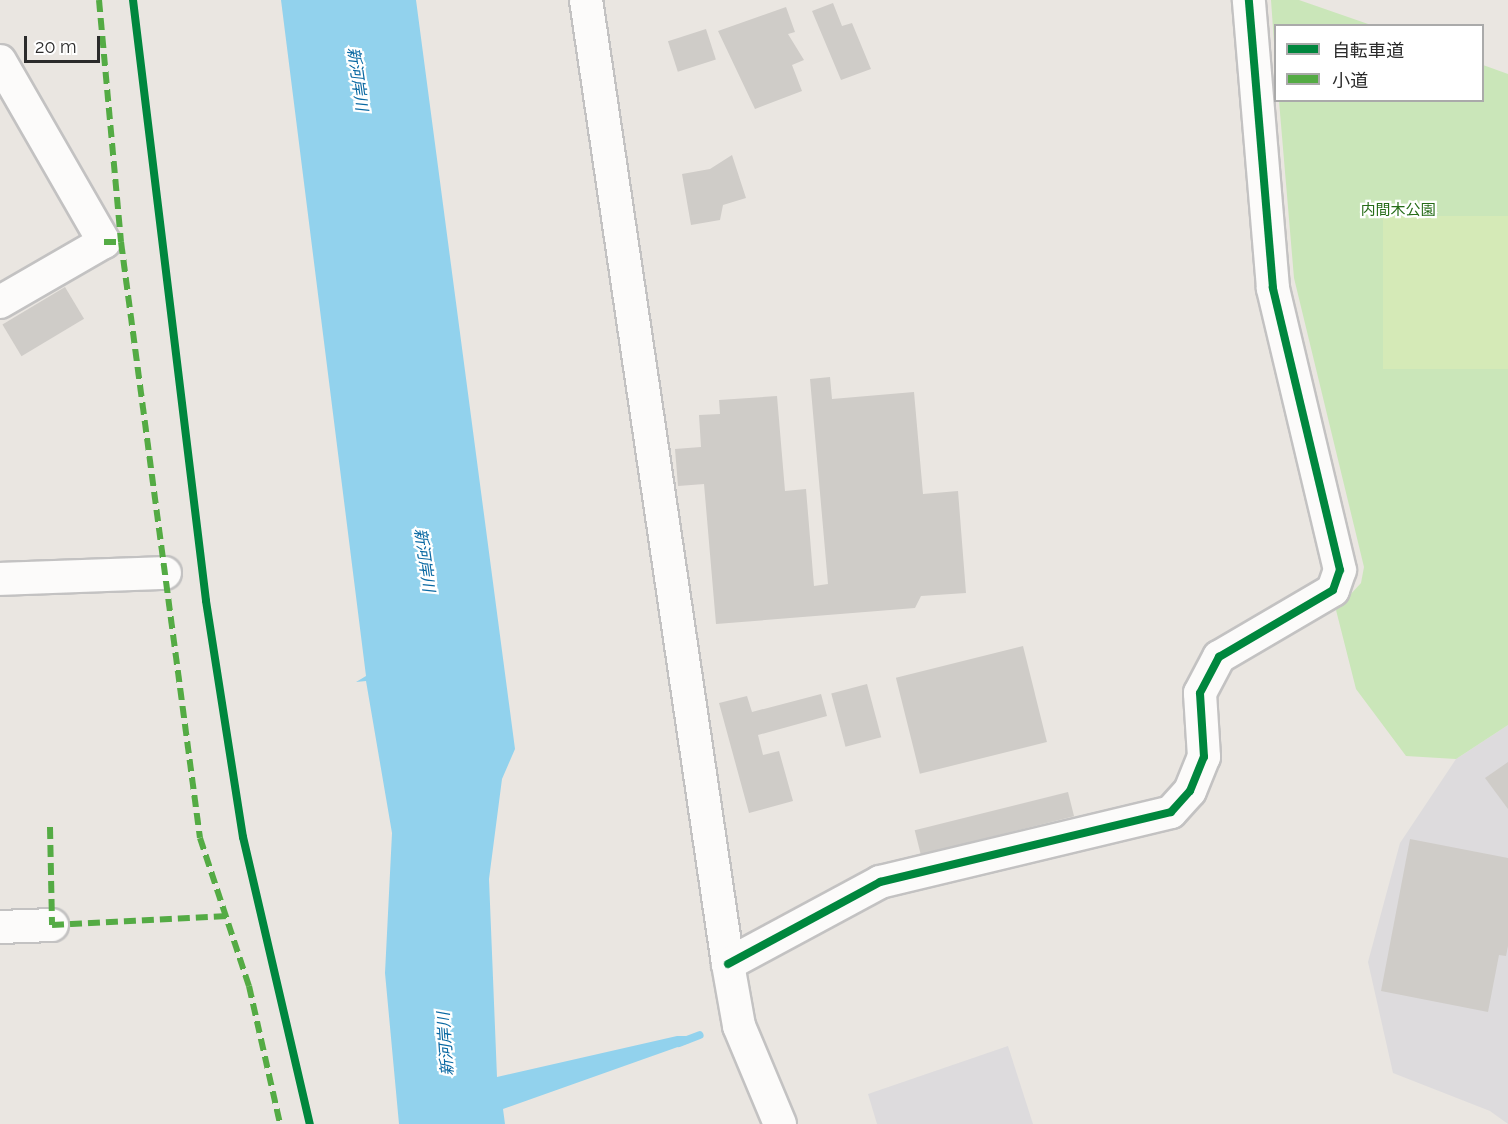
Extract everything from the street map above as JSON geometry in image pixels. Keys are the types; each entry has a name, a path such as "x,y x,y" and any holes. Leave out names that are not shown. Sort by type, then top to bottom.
{"street":[{"path":"586,0 728,964 739,1026 780,1124"},
{"path":"728,964 880,882 1172,812 1190,790 1204,757 1200,693 1219,657 1332,590 1340,570 1273,288 1249,0"},
{"path":"0,61 104,242 0,302"},
{"path":"0,579 165,573"},
{"path":"0,927 52,925"}],"shaded area":[{"path":"1508,725 1508,1124 1490,1111 1393,1073 1368,962 1400,843 1456,759"},
{"path":"1008,1046 1033,1124 877,1124 868,1094"}],"green space":[{"path":"1271,0 1299,0 1368,24 1274,24 1274,43"},
{"name":"内間木公園","path":"1484,65 1508,74 1508,725 1456,759 1406,756 1356,689 1336,610 1361,583 1364,567 1294,278 1279,102 1484,102"},
{"path":"1383,216 1508,216 1508,369 1383,369"}],"water":[{"name":"新河岸川","path":"281,0 416,0 515,749 502,779 489,879 497,1077 677,1036 686,1036 689,1043 503,1109 505,1124 399,1124 385,973 392,833 366,681 356,682 366,676"}],"building":[{"path":"833,3 842,26 852,23 871,69 841,80 812,11"},
{"path":"786,7 795,32 788,34 804,60 792,65 802,91 755,109 718,31"},
{"path":"706,29 716,59 678,72 668,41"},
{"path":"732,155 746,198 723,205 720,220 691,225 682,174 710,169"},
{"path":"65,287 84,319 21,356 2,325"},
{"path":"830,377 832,399 914,392 923,494 958,491 966,593 921,596 915,608 716,624 704,484 678,486 675,449 701,447 699,415 720,414 719,400 777,396 785,491 806,489 814,586 828,584 810,379"},
{"path":"1023,646 1047,742 920,774 896,678"},
{"path":"867,684 881,737 845,747 831,694"},
{"path":"821,694 827,716 758,735 763,755 779,751 793,801 749,813 719,703 747,696 752,712"},
{"path":"1508,762 1508,809 1485,778"},
{"path":"1068,792 1074,816 921,854 915,830"},
{"path":"1410,839 1508,858 1508,946 1506,956 1499,955 1488,1012 1381,991"}],"waterway":[{"path":"679,1043 700,1035"}],"marked path":[{"path":"99,0 121,242"},
{"path":"104,242 121,242 200,838 249,986 280,1124"},
{"path":"50,827 52,925 228,916"}],"cycle path":[{"path":"133,0 206,601 243,837 310,1124"},
{"path":"728,964 880,882 1171,812 1190,791 1204,757 1200,693 1219,657 1333,590 1340,570 1273,288 1249,0"}]}
